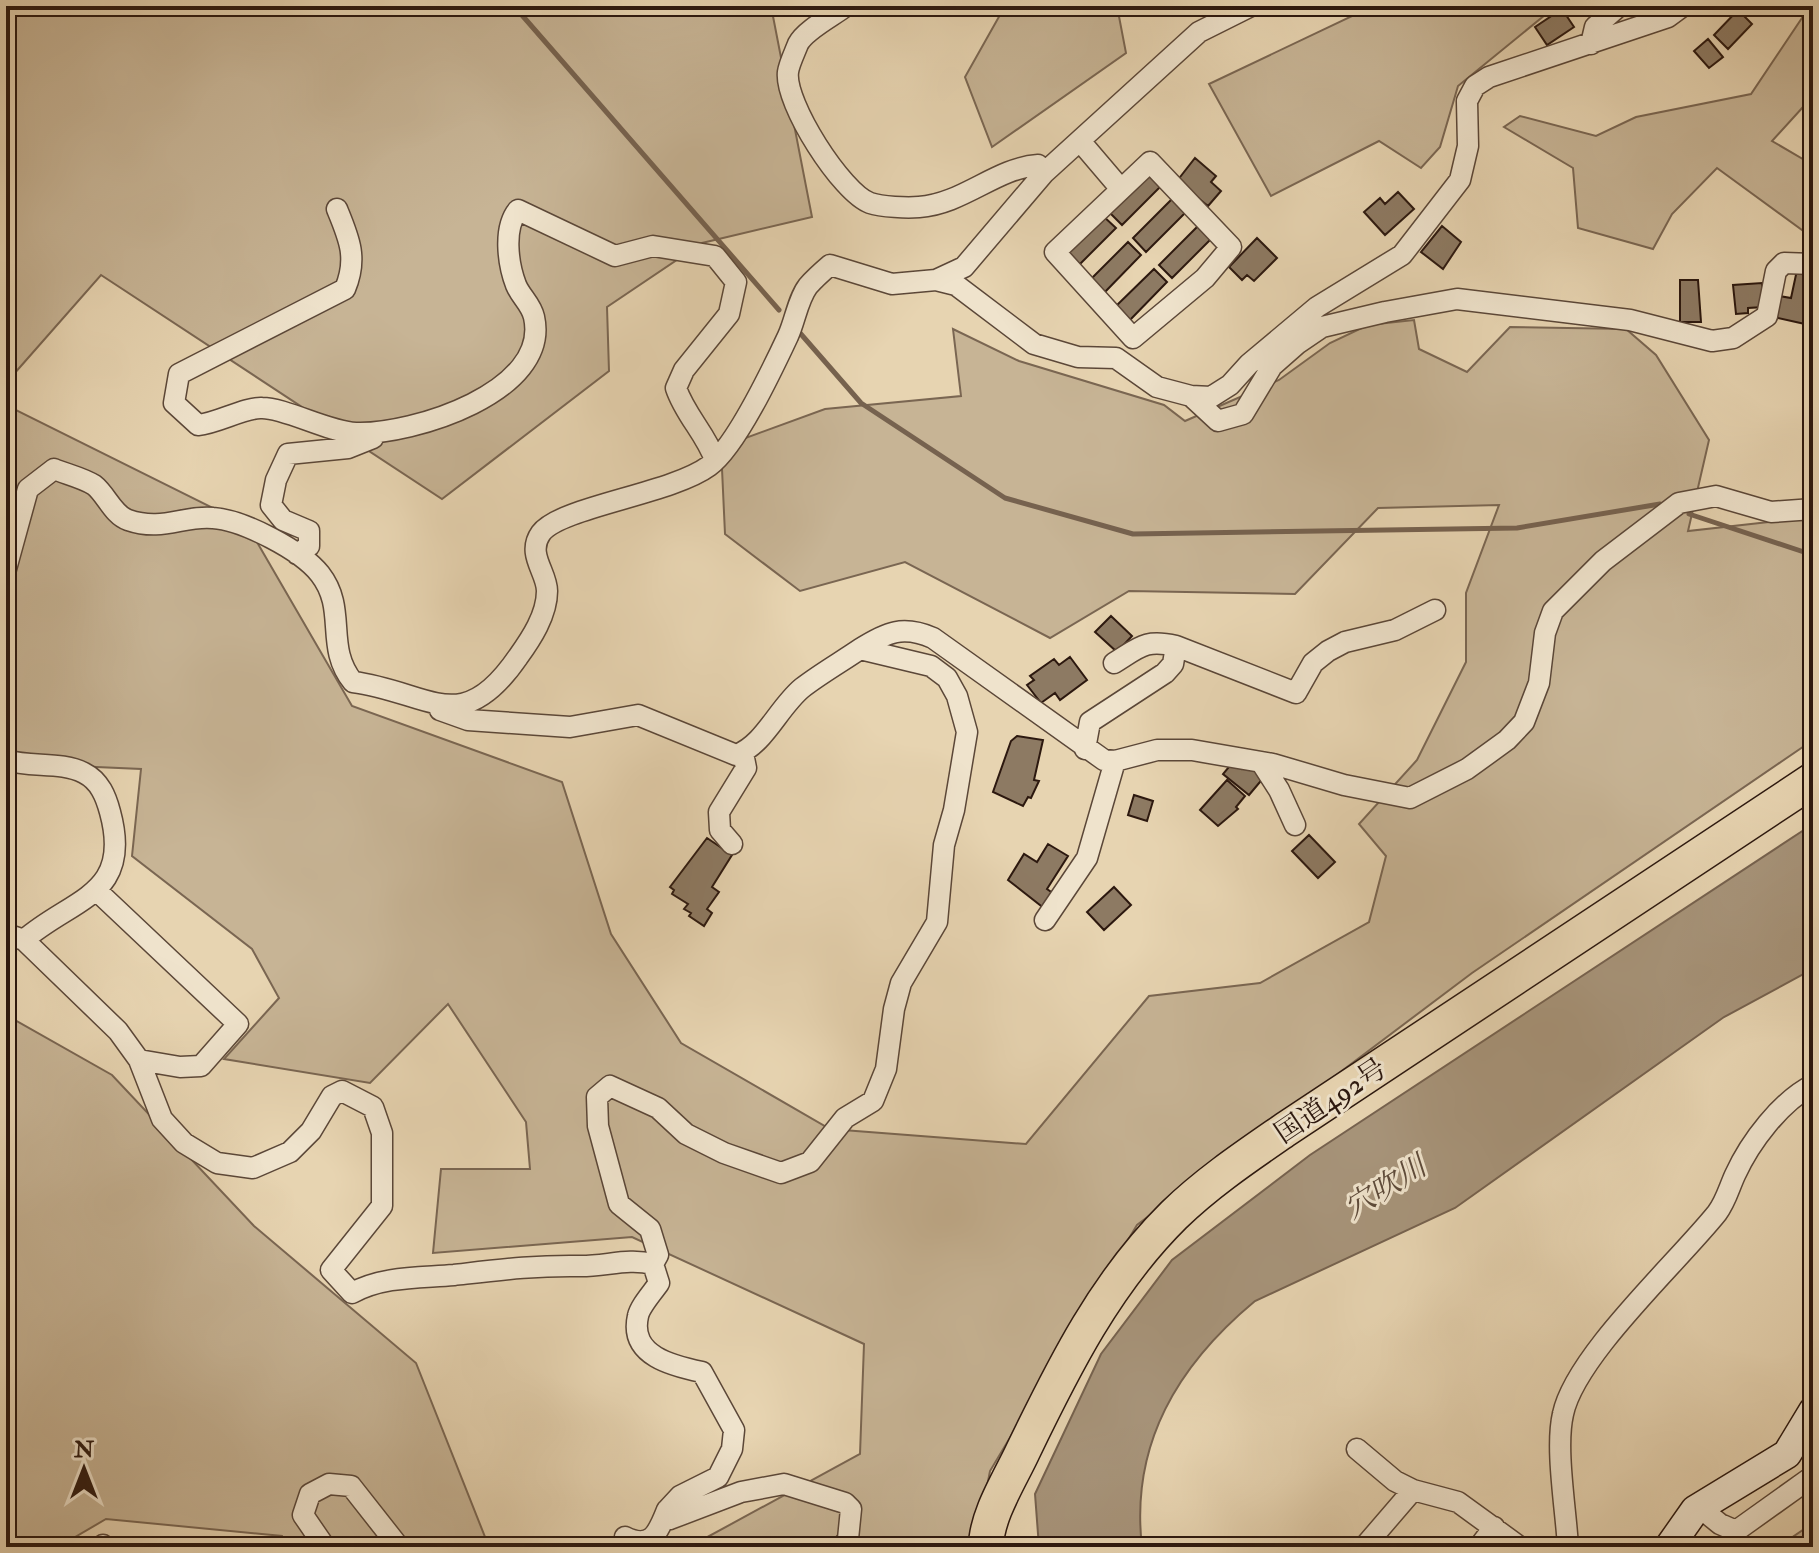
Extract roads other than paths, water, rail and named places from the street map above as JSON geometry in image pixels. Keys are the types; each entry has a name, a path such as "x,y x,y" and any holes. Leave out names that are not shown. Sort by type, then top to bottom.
{"highway":[{"name":"国道492号","path":"986,1547 986,1535 1010,1479 1087,1326 1128,1267 1174,1215 1227,1169 1274,1137 1813,780"}],"main road":[{"path":"1669,1547 1699,1507 1787,1454 1813,1411"}],"street":[{"path":"846,6 800,39 788,73 792,100 810,134 836,173 869,203 920,207 976,190 1016,167 1038,165 1044,173"},
{"path":"936,280 964,267 1044,173 1199,32 1251,6"},
{"path":"1591,44 1595,27 1619,6"},
{"path":"417,701 461,706 485,696 499,684 535,632 548,590 537,566 536,549 541,533 563,516 669,486 715,460 730,444 788,335 806,288 830,265 892,284 936,280 956,285 1034,344 1078,357 1116,358 1157,387 1191,396 1211,397 1230,385 1249,364 1317,307 1402,255 1460,180 1468,146 1467,101 1475,86 1489,77 1668,17 1683,6"},
{"path":"1080,141 1120,188"},
{"path":"1150,162 1231,247 1205,278 1133,338 1055,252 1120,188 1150,162"},
{"path":"337,209 353,250 352,273 345,289 179,374 174,403 198,425 218,423 262,407 352,434 392,430 444,419 493,394 530,354 536,327 532,309 517,287 509,256 511,219 518,210 615,256 653,246 715,256 736,282 729,314 684,370 676,388 683,410 710,446 715,460"},
{"path":"1191,396 1218,421 1243,414 1272,366 1322,327 1457,299 1630,320 1712,341 1733,338 1767,316 1776,271 1784,263 1813,264"},
{"path":"297,554 309,546 309,531 283,520 271,505 276,480 288,454 348,448 392,430"},
{"path":"6,569 28,489 54,469 94,485 125,519 164,526 212,517 261,533 297,554 320,573 334,598 339,665 353,682 383,686 468,720 570,727 638,715 736,755 752,749 781,708 803,687 860,649 900,629 915,630 967,659 1085,749 1104,760 1115,761 1157,750 1192,750 1261,762 1344,785 1410,798 1467,769 1507,740 1524,722 1539,683 1545,633 1553,611 1603,561 1679,503 1716,496 1771,512 1813,509"},
{"path":"1114,663 1145,643 1154,641 1176,646 1296,693 1313,663 1328,651 1345,642 1395,630 1435,610"},
{"path":"1085,749 1090,722 1165,673 1173,664 1176,646"},
{"path":"625,1537 637,1543 651,1541 667,1510 680,1496 718,1477 732,1449 734,1430 702,1372 662,1363 640,1342 638,1315 659,1283 653,1264 658,1255 650,1229 619,1204 598,1126 597,1097 610,1086 633,1095 658,1108 686,1134 781,1173 810,1162 845,1118 873,1101 886,1069 894,1009 901,983 937,922 944,845 959,788 967,732 947,678 931,666 860,649"},
{"path":"732,844 720,830 719,812 746,768 743,753"},
{"path":"6,760 75,768 89,775 104,792 113,825 113,868 96,890 15,937 118,1031 139,1060 162,1119 184,1143 217,1163 253,1168 290,1152 311,1131 332,1096 342,1091 373,1107 382,1133 382,1206 331,1270 352,1293 369,1284 407,1278 544,1264 583,1266 631,1259 653,1264"},
{"path":"1045,920 1087,858 1115,761"},
{"path":"1261,762 1279,790 1295,825"},
{"path":"96,890 238,1024 201,1066 180,1067 139,1060"},
{"path":"1568,1547 1560,1434 1563,1412 1585,1367 1719,1210 1746,1156 1777,1114 1790,1099 1813,1085"},
{"path":"1357,1449 1395,1481 1413,1490 1458,1502 1520,1547"},
{"path":"1699,1507 1720,1524 1736,1531 1813,1476"},
{"path":"325,1547 303,1515 310,1494 329,1484 351,1486 399,1547"},
{"path":"667,1510 670,1519 741,1492 784,1484 845,1503 851,1509 848,1539 842,1547"},
{"path":"1364,1547 1413,1490"},
{"path":"1479,1547 1494,1527"}],"water":[{"name":"穴吹川","path":"1813,824 1813,969 1724,1017 1455,1208 1255,1301 1203,1352 1165,1409 1152,1441 1144,1474 1140,1509 1142,1547 1039,1547 1035,1494 1101,1354 1172,1260 1310,1155"}],"waterway":[{"path":"514,6 779,310"},
{"path":"800,333 861,403 1005,498 1133,534 1517,528 1660,504"},
{"path":"1689,514 1813,555"}]}
